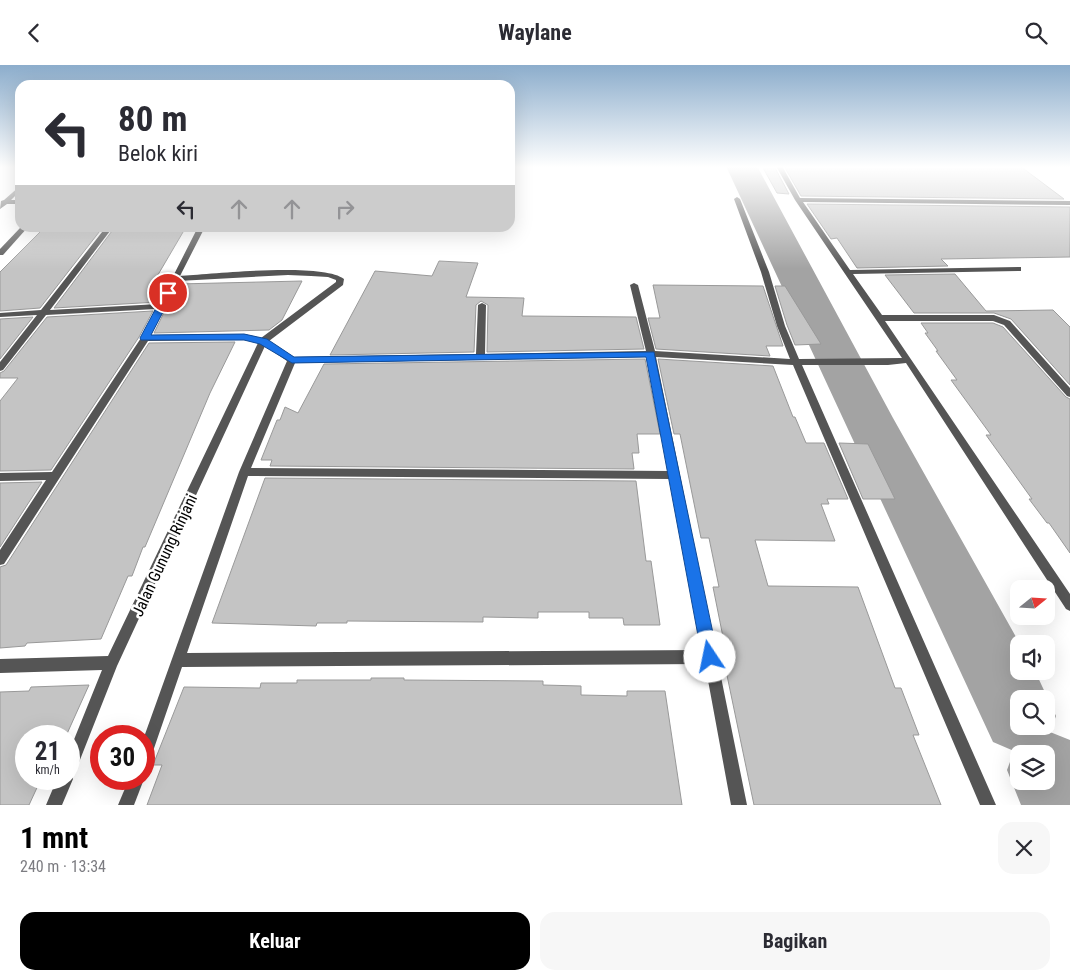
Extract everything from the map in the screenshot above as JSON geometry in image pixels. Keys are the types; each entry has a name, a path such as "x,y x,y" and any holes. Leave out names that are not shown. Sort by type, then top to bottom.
{"street":[{"path":"738,201 765,272 781,326 988,805"},
{"path":"799,201 908,359 1070,605"},
{"path":"902,201 1070,203"},
{"path":"0,207 3,202"},
{"path":"0,253 21,232"},
{"path":"0,368 106,232"},
{"path":"0,560 145,338 200,232"},
{"path":"847,272 1018,269"},
{"path":"176,279 275,273 336,275 340,279 340,283 263,341"},
{"path":"634,285 650,354 739,805"},
{"path":"480,357 482,305"},
{"path":"0,315 160,306"},
{"path":"879,318 994,317 1001,319 1007,323 1070,394"},
{"path":"145,338 244,337 263,341 292,360 650,354 829,363 888,362 908,359"},
{"name":"Jalan Gunung Rinjani","path":"80,743 112,663 263,341"},
{"path":"155,727 244,472 292,360"},
{"path":"244,472 674,475"},
{"path":"0,477 54,476"},
{"path":"179,660 710,657"},
{"path":"0,666 112,663"},
{"path":"54,805 60,790"},
{"path":"126,805 132,790"}],"building":[{"path":"807,204 1070,207 1070,257 941,259 948,266 857,268 837,238 831,239"},
{"path":"40,232 99,232 40,308 0,311 0,272"},
{"path":"111,232 183,232 152,285 167,284 158,302 54,308"},
{"path":"439,261 478,263 466,297 524,298 522,316 636,317 644,349 487,352 488,305 481,301 476,305 474,352 330,355 375,271 432,276"},
{"path":"955,274 986,311 1053,310 1070,327 1070,385 1011,319 994,313 914,313 885,275"},
{"path":"302,281 282,320 269,330 154,333 178,284"},
{"path":"653,285 763,286 783,346 766,346 770,356 656,349 648,318 660,318"},
{"path":"775,286 785,286 821,344 795,345"},
{"path":"153,311 139,337 51,470 0,471 0,401 18,378 0,378 0,373 4,371 47,317"},
{"path":"33,317 0,359 0,319"},
{"path":"921,323 993,323 1003,327 1066,397 1070,399 1070,553 1029,499 1032,499 986,435 991,435 951,380 957,380 936,351 938,351 925,333 928,333"},
{"path":"235,342 210,393 132,576 128,576 101,639 27,643 25,646 0,648 0,567 6,565 149,343"},
{"path":"645,359 660,434 637,434 639,453 632,453 634,469 270,466 272,460 261,460 277,420 280,420 285,407 298,413 324,364"},
{"path":"658,359 773,366 793,417 795,417 806,443 824,443 848,499 827,499 829,504 821,504 835,541 755,540 768,586 858,587 895,688 901,688 919,735 913,735 941,805 754,805 719,637 723,637 713,587 719,587 709,538 701,538 680,434 674,434"},
{"path":"839,443 868,444 895,499 863,499"},
{"path":"265,478 636,481 646,561 651,561 660,625 624,625 623,618 589,618 589,612 538,612 538,618 483,617 483,622 347,621 347,623 317,623 316,626 212,623"},
{"path":"42,482 0,547 0,483"},
{"path":"371,678 404,678 404,680 543,681 543,685 581,686 581,695 627,696 627,691 665,691 682,805 147,805 153,790 155,790 155,784 162,765 155,765 155,760 184,687 260,688 261,683 297,683 297,680 371,680"},
{"path":"89,685 71,725 15,725 15,790 36,790 29,805 0,805 0,692 29,691 31,687"}],"waterway":[{"path":"758,201 1010,698"},
{"path":"1055,788 1064,805"}],"route":[{"path":"168,293 145,338 244,337 263,341 292,360 650,354 710,657"}]}
